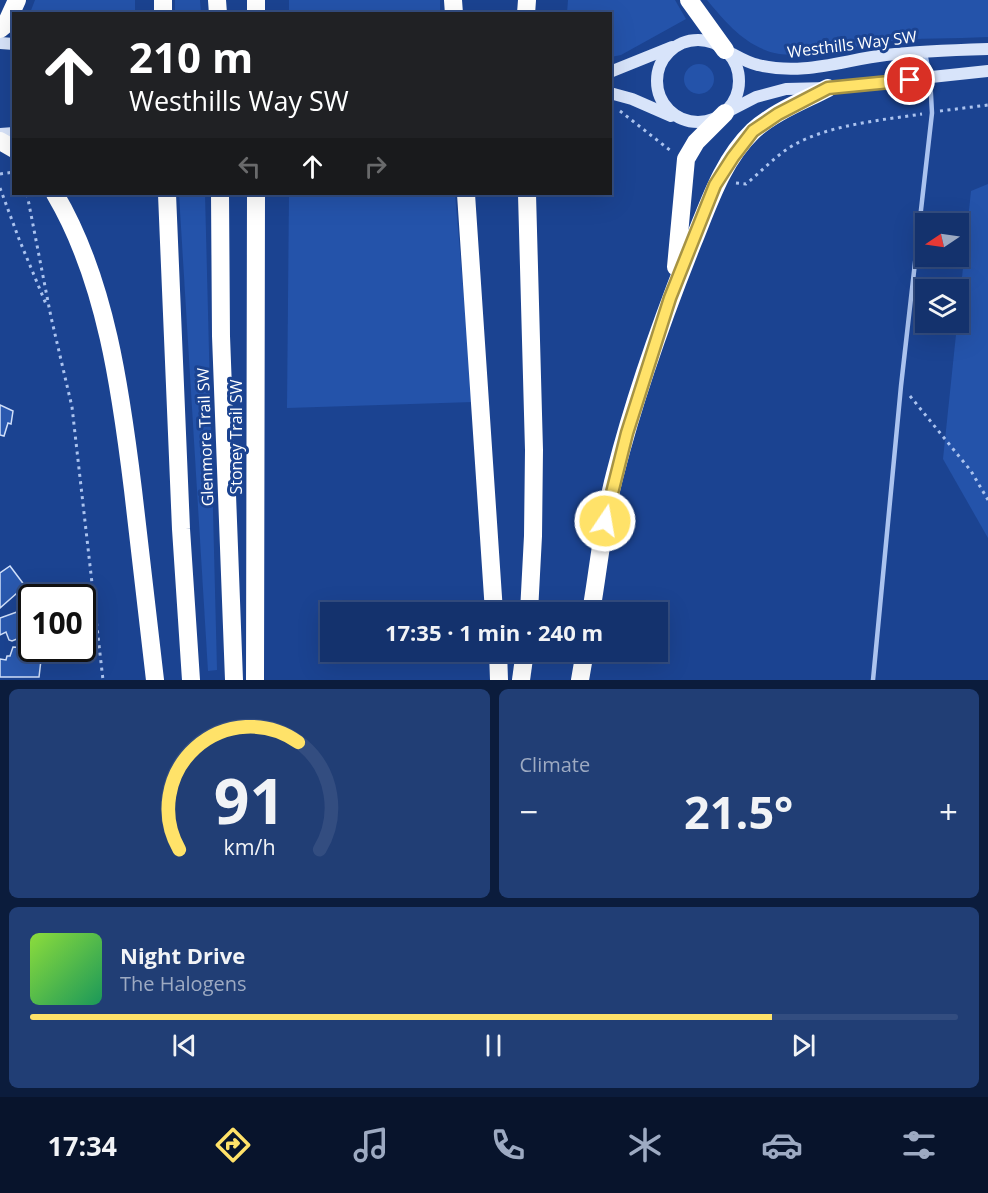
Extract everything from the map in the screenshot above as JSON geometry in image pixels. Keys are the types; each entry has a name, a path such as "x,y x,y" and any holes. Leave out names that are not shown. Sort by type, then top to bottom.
{"highway":[{"path":"0,29 6,24 17,0"},
{"path":"688,0 725,50"},
{"path":"593,602 615,474 670,298 715,185 753,131 778,114 828,88"},
{"path":"670,298 679,243 686,159 696,142 725,113"},
{"path":"56,195 66,213 95,287 114,360 155,680"},
{"path":"167,195 179,493 191,680"},
{"name":"Glenmore Trail SW","path":"220,195 221,336 234,680"},
{"name":"Stoney Trail SW","path":"255,680 256,195"},
{"path":"466,195 493,602"},
{"path":"527,195 534,450 530,602"},
{"path":"498,662 499,680"},
{"path":"521,680 523,662"},
{"path":"580,680 583,662"}],"street":[{"path":"612,71 681,43 704,40 715,43 733,58 740,77 737,97 725,113"},
{"path":"681,43 669,51 656,76 657,90 663,104 672,114 684,121"},
{"name":"Westhills Way SW","path":"725,50 756,65 788,70 812,69 883,55 988,49"},
{"path":"612,94 632,99 684,121 699,123 713,121 756,97 786,89 828,88 988,71"}],"lane":[{"path":"873,680 901,386 932,113 930,77 925,51"}],"path":[{"path":"728,181 746,184 792,146 813,136 844,128 988,105"},
{"path":"614,107 673,152"},
{"path":"0,188 22,248 50,311"},
{"path":"27,195 72,407 103,680"},
{"path":"901,386 971,471 988,500"}],"shaded area":[{"path":"35,0 135,0 135,12 30,12"},
{"path":"175,0 200,0 201,12 175,12"},
{"path":"289,0 440,0 440,12 289,12"},
{"path":"568,0 675,0 686,19 621,55 612,57 612,12 567,12"},
{"path":"707,0 988,0 988,37 909,39 807,54 777,54 756,46 740,35"},
{"path":"699,64 710,68 714,79 710,90 699,94 688,90 684,79 688,68"},
{"path":"988,184 988,538 943,459 956,333 969,333 969,279 962,279 963,267 969,267 971,191"},
{"path":"179,195 205,195 217,670 208,671"},
{"path":"289,195 455,195 473,402 287,408"}],"building":[{"path":"0,405 13,411 11,424 8,423 4,436 0,435"},
{"path":"10,566 24,584 18,584 18,592 0,608 0,573"},
{"path":"18,612 18,639 9,640 6,632 0,635 0,618"},
{"path":"13,647 18,647 18,662 41,662 39,677 0,677 0,659 6,660 7,656 10,656"}],"route":[{"path":"605,521 615,474 670,298 715,185 733,157 753,131 778,114 828,88 910,80"}]}
